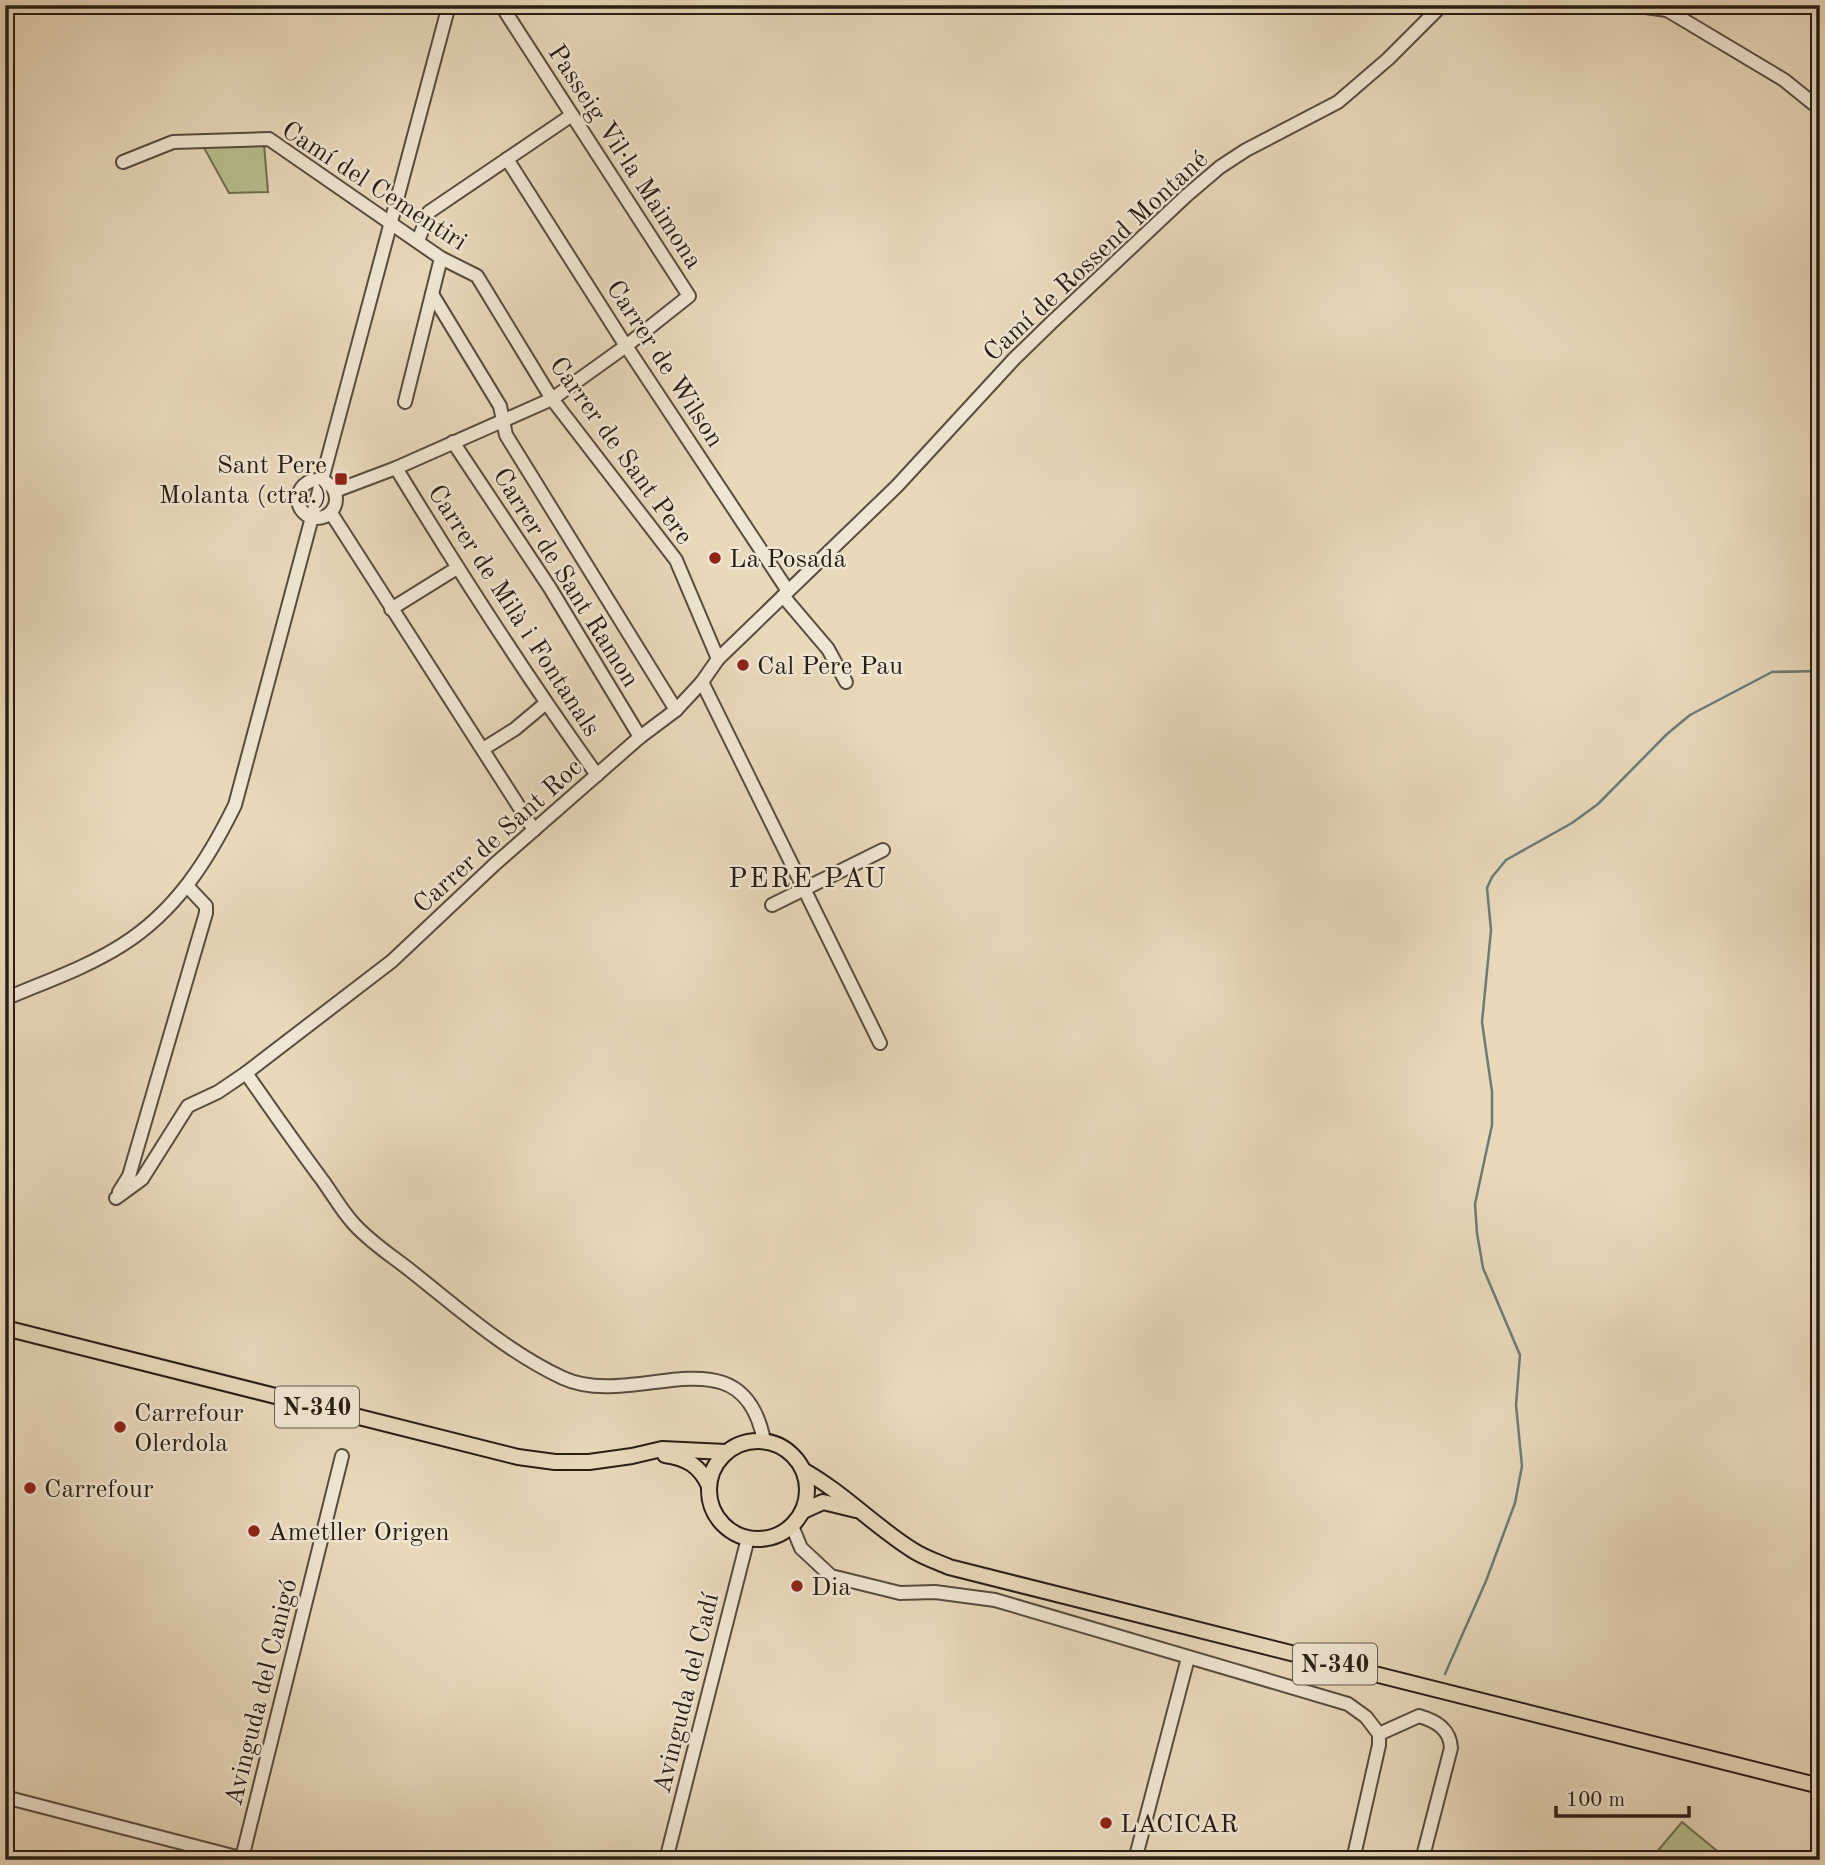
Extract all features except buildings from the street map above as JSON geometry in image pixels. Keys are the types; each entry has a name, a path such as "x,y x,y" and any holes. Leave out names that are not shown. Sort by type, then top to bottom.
{"main road":[{"name":"N-340","path":"5,1328 518,1457 572,1463 632,1456 664,1455 681,1458 698,1468 709,1486 712,1507 723,1525 735,1534 748,1538"},
{"name":"N-340","path":"632,1456 662,1449 726,1452 751,1441 764,1441 780,1446 793,1456 803,1470 837,1492 916,1553 949,1567 1820,1786"},
{"path":"709,1486 717,1462 726,1452"},
{"path":"748,1538 764,1539 779,1535 792,1526 803,1511 807,1497 803,1470"},
{"name":"N-340","path":"803,1511 823,1502 864,1513"}],"street":[{"path":"5,999 92,962 123,944 159,916 187,886 205,861 235,804 449,5"},
{"name":"Passeig Vil·la Maimona","path":"501,5 689,296 626,346"},
{"name":"Camí de Rossend Montané","path":"897,486 1014,359 1186,196 1220,167 1246,150 1338,102 1388,60 1442,5"},
{"path":"1631,5 1667,10 1696,5"},
{"path":"1667,10 1784,80 1820,109"},
{"path":"418,241 429,212 572,115"},
{"name":"Camí del Cementiri","path":"123,162 173,142 269,139 441,258 477,276"},
{"name":"Carrer de Wilson","path":"507,159 786,594 828,649 846,682"},
{"path":"405,402 441,258"},
{"name":"Carrer de Sant Pere","path":"477,276 552,399 676,560 718,659"},
{"path":"432,294 500,406 506,435 676,710"},
{"path":"335,491 396,468 552,399 626,346"},
{"name":"Carrer de Sant Ramon","path":"453,442 550,588 640,737"},
{"name":"Carrer de Milà i Fontanals","path":"396,468 457,568 546,704 597,775"},
{"path":"309,481 328,482 335,491 337,503 331,513 322,518 306,515 298,504 299,491 309,481"},
{"name":"Carrer de Sant Roc","path":"187,886 202,901 206,913 129,1176 116,1198 142,1180 188,1106 218,1092 246,1073 392,961 534,830 640,737 676,710 702,682 718,659 897,486"},
{"path":"331,513 534,830"},
{"path":"391,609 457,568"},
{"path":"702,682 880,1043"},
{"path":"483,749 515,729 546,704"},
{"path":"772,905 883,850"},
{"path":"246,1073 354,1224 452,1304 533,1364 568,1380 595,1387 627,1387 681,1378 719,1380 745,1397 760,1419 764,1441"},
{"name":"Avinguda del Canigó","path":"245,1859 342,1456"},
{"path":"792,1526 801,1548 831,1576 900,1593 936,1592 995,1600 1348,1704 1366,1717 1379,1734 1379,1745 1353,1860"},
{"name":"Avinguda del Cadí","path":"666,1860 748,1538"},
{"path":"1135,1860 1188,1658"},
{"path":"1379,1734 1419,1716 1440,1725 1451,1740 1422,1860"},
{"path":"5,1797 245,1859"}],"green space":[{"path":"264,144 268,192 229,193 203,146"},
{"path":"1682,1822 1722,1855 1718,1860 1650,1860"}],"waterway":[{"path":"1445,1674 1486,1581 1515,1503 1522,1466 1516,1405 1520,1355 1483,1268 1475,1204 1492,1125 1492,1092 1482,1022 1491,930 1487,888 1506,860 1572,823 1598,804 1667,734 1690,715 1772,672 1820,671"}],"place":[{"name":"Sant Pere Molanta (ctra.)","path":"341,479"},
{"name":"La Posada","path":"715,558"},
{"name":"Cal Pere Pau","path":"743,665"},
{"name":"Carrefour Olerdola","path":"120,1427"},
{"name":"Carrefour","path":"30,1488"},
{"name":"Ametller Origen","path":"254,1531"},
{"name":"Dia","path":"797,1586"},
{"name":"LACICAR","path":"1106,1823"}],"district":[{"name":"PERE PAU","path":"808,877"}]}
